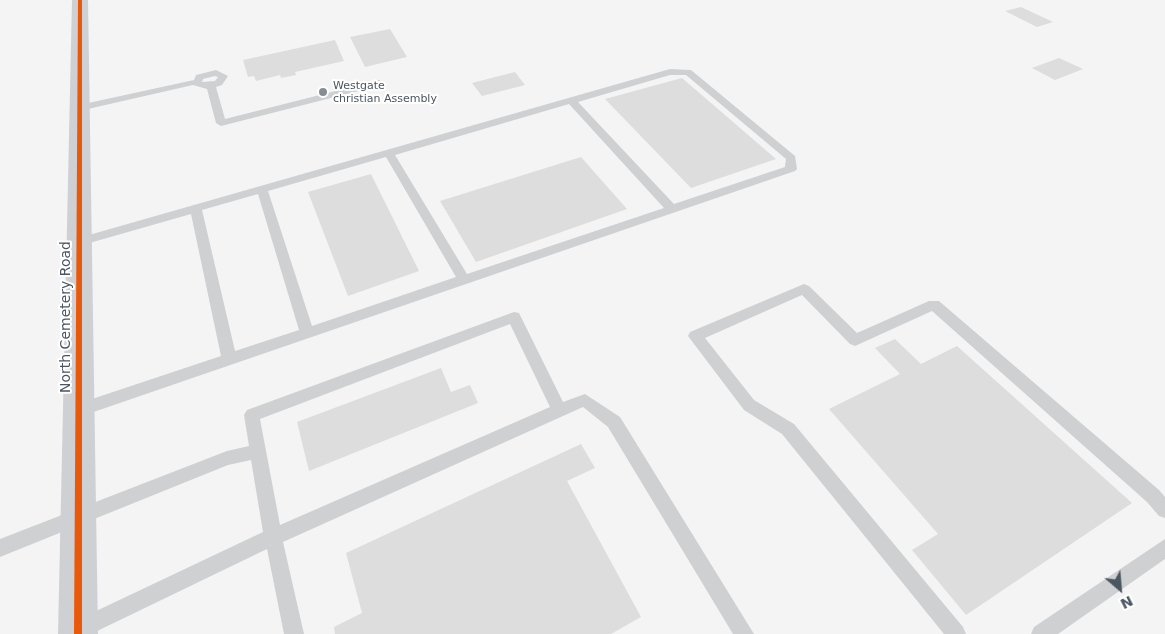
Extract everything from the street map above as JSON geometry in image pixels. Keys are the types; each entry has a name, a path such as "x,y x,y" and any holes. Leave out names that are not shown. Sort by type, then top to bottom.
{"street":[{"name":"North Cemetery Road","path":"78,632 80,0"}],"lane":[{"path":"79,242 670,72 688,72 791,158 791,169 79,410"},
{"path":"79,108 196,82 200,77 212,73 224,76 220,82 211,86 202,86 196,82"},
{"path":"211,86 221,123 379,83"},
{"path":"571,100 672,209"},
{"path":"389,153 463,279"},
{"path":"262,189 307,332"},
{"path":"196,208 229,359"},
{"path":"956,634 788,429 749,405 695,336 804,289 855,340 934,305 1153,496 1165,510"},
{"path":"294,634 273,537 252,415 514,317 558,410"},
{"path":"78,632 273,537 558,410 585,400 614,422 744,634"},
{"path":"0,548 227,458 258,451"},
{"path":"1041,634 1165,548"}],"building":[{"path":"1021,7 1053,22 1037,27 1005,11"},
{"path":"390,29 407,57 365,67 350,37"},
{"path":"335,40 344,61 295,72 296,75 281,78 280,75 256,81 254,76 248,77 243,60"},
{"path":"1059,58 1083,69 1055,80 1032,68"},
{"path":"515,72 525,85 482,96 472,83"},
{"path":"682,78 776,159 691,188 605,99"},
{"path":"581,157 627,209 476,262 440,201"},
{"path":"371,174 419,271 348,296 308,192"},
{"path":"895,339 921,364 957,346 1132,503 966,615 912,550 938,534 829,409 900,374 875,348"},
{"path":"441,368 451,392 470,385 478,403 309,471 297,422"},
{"path":"581,444 595,468 567,481 641,617 611,634 335,634 334,627 362,613 346,553"}],"cycle path":[{"path":"78,634 80,0"}],"place":[{"name":"Westgate christian Assembly","path":"323,92"}]}
